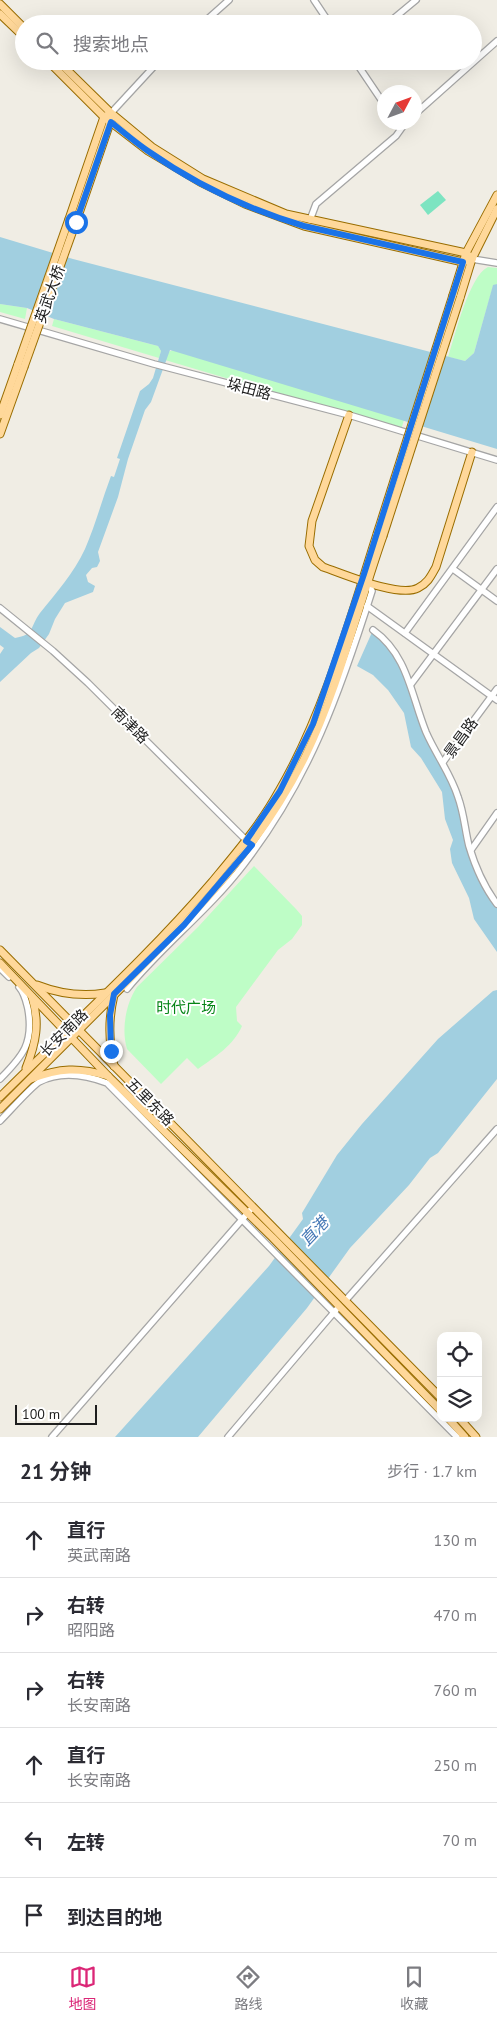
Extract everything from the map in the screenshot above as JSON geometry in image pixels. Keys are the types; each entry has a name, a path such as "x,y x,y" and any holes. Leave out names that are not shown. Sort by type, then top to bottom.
{"main road":[{"path":"0,4 15,19"},
{"path":"0,14 15,28"},
{"path":"58,70 108,115 152,147 203,179 286,214 466,253 472,258 463,262 304,226 244,204 200,182 148,152 111,122 108,115 66,70"},
{"path":"73,220 108,115"},
{"path":"73,220 111,122"},
{"name":"长安南路","path":"457,296 466,253 497,195"},
{"name":"长安南路","path":"0,1108 184,925 251,845 313,724 380,535 457,296 472,258 497,209"},
{"name":"英武大桥","path":"21,366 73,220"},
{"path":"0,415 21,366"},
{"path":"0,434 21,366"},
{"path":"349,415 312,522 309,546 315,560 323,567 393,589 417,589 429,580 436,567 472,452"},
{"name":"长安南路","path":"0,1097 251,845"},
{"name":"五里东路","path":"0,950 253,1207 276,1236"},
{"name":"五里东路","path":"0,963 109,1076 248,1213 276,1236"},
{"path":"33,983 54,991 85,996 105,993"},
{"path":"114,994 109,1026 114,1066"},
{"path":"24,1073 36,1036 37,1018 32,996"},
{"path":"28,1080 50,1072 64,1070 90,1070 109,1076"},
{"path":"276,1236 336,1292 339,1307 437,1407"},
{"path":"276,1236 327,1300 339,1307 437,1394"},
{"path":"452,1422 465,1437"},
{"path":"463,1422 476,1437"}],"street":[{"path":"212,15 229,0"},
{"path":"314,0 324,15"},
{"path":"398,15 416,0"},
{"path":"482,54 497,41"},
{"path":"108,115 150,70"},
{"path":"361,70 377,94"},
{"path":"422,108 464,70"},
{"path":"310,220 316,204 401,130"},
{"path":"472,258 495,262"},
{"name":"垛田路","path":"0,319 164,367 349,415 497,460"},
{"path":"405,633 497,507"},
{"path":"453,569 497,601"},
{"path":"411,684 497,569"},
{"path":"126,988 218,894 251,845 289,797 324,729 337,695 372,591 364,580"},
{"path":"367,606 494,698"},
{"name":"南津路","path":"0,608 88,682 251,845"},
{"path":"373,630 385,638 411,684 426,732 450,774 459,799 471,850 483,883 497,904"},
{"name":"景昌路","path":"443,762 494,698 497,689"},
{"path":"471,850 497,813"},
{"path":"0,968 23,992 31,1026 29,1039 20,1059 0,1079"},
{"path":"0,1121 38,1082 59,1076 78,1075 107,1083 242,1220 327,1300"},
{"path":"228,1437 339,1307 497,1129"},
{"path":"52,1437 253,1207"},
{"path":"339,1307 457,1437"}],"green space":[{"path":"438,191 446,200 428,215 420,205"},
{"path":"488,267 497,268 497,284 493,286 474,353 465,361 448,357 469,294 481,273"},
{"path":"0,304 27,308 25,319 0,312"},
{"path":"54,319 158,346 161,351 159,358 52,326"},
{"path":"173,350 404,420 401,430 165,360 168,352"},
{"name":"时代广场","path":"254,866 302,916 302,925 292,939 278,950 236,1007 237,1021 242,1026 229,1045 198,1069 187,1058 161,1084 127,1049 124,1033 127,1008 133,993 198,927"}],"water":[{"path":"0,237 73,259 465,361 474,353 493,285 497,284 497,449 170,350 151,402 145,410 128,459 118,497 98,552 100,561 97,567 92,568 86,575 88,582 95,586 93,592 65,603 55,619 49,634 39,648 0,682 0,654 4,648 0,645 0,627 15,638 26,635 81,558 111,476 114,477 120,459 117,458 140,391 153,378 161,351 158,346 54,319 27,308 0,304"},
{"path":"373,630 385,638 404,669 426,732 450,774 469,847 483,883 497,904 497,952 474,919 469,898 452,863 450,849 453,840 445,819 442,792 421,758 411,747 404,713 388,690 373,675 357,666"},
{"name":"直港","path":"497,990 497,1079 438,1153 430,1158 409,1185 350,1248 307,1308 198,1437 115,1437 269,1266 303,1219 302,1213 337,1155 362,1124 438,1039 493,991"}],"route":[{"path":"76,222 111,122 148,152 200,182 244,204 304,226 463,262 364,574 313,724 280,791 246,841 252,845 184,925 114,994 109,1026 111,1051"}]}
